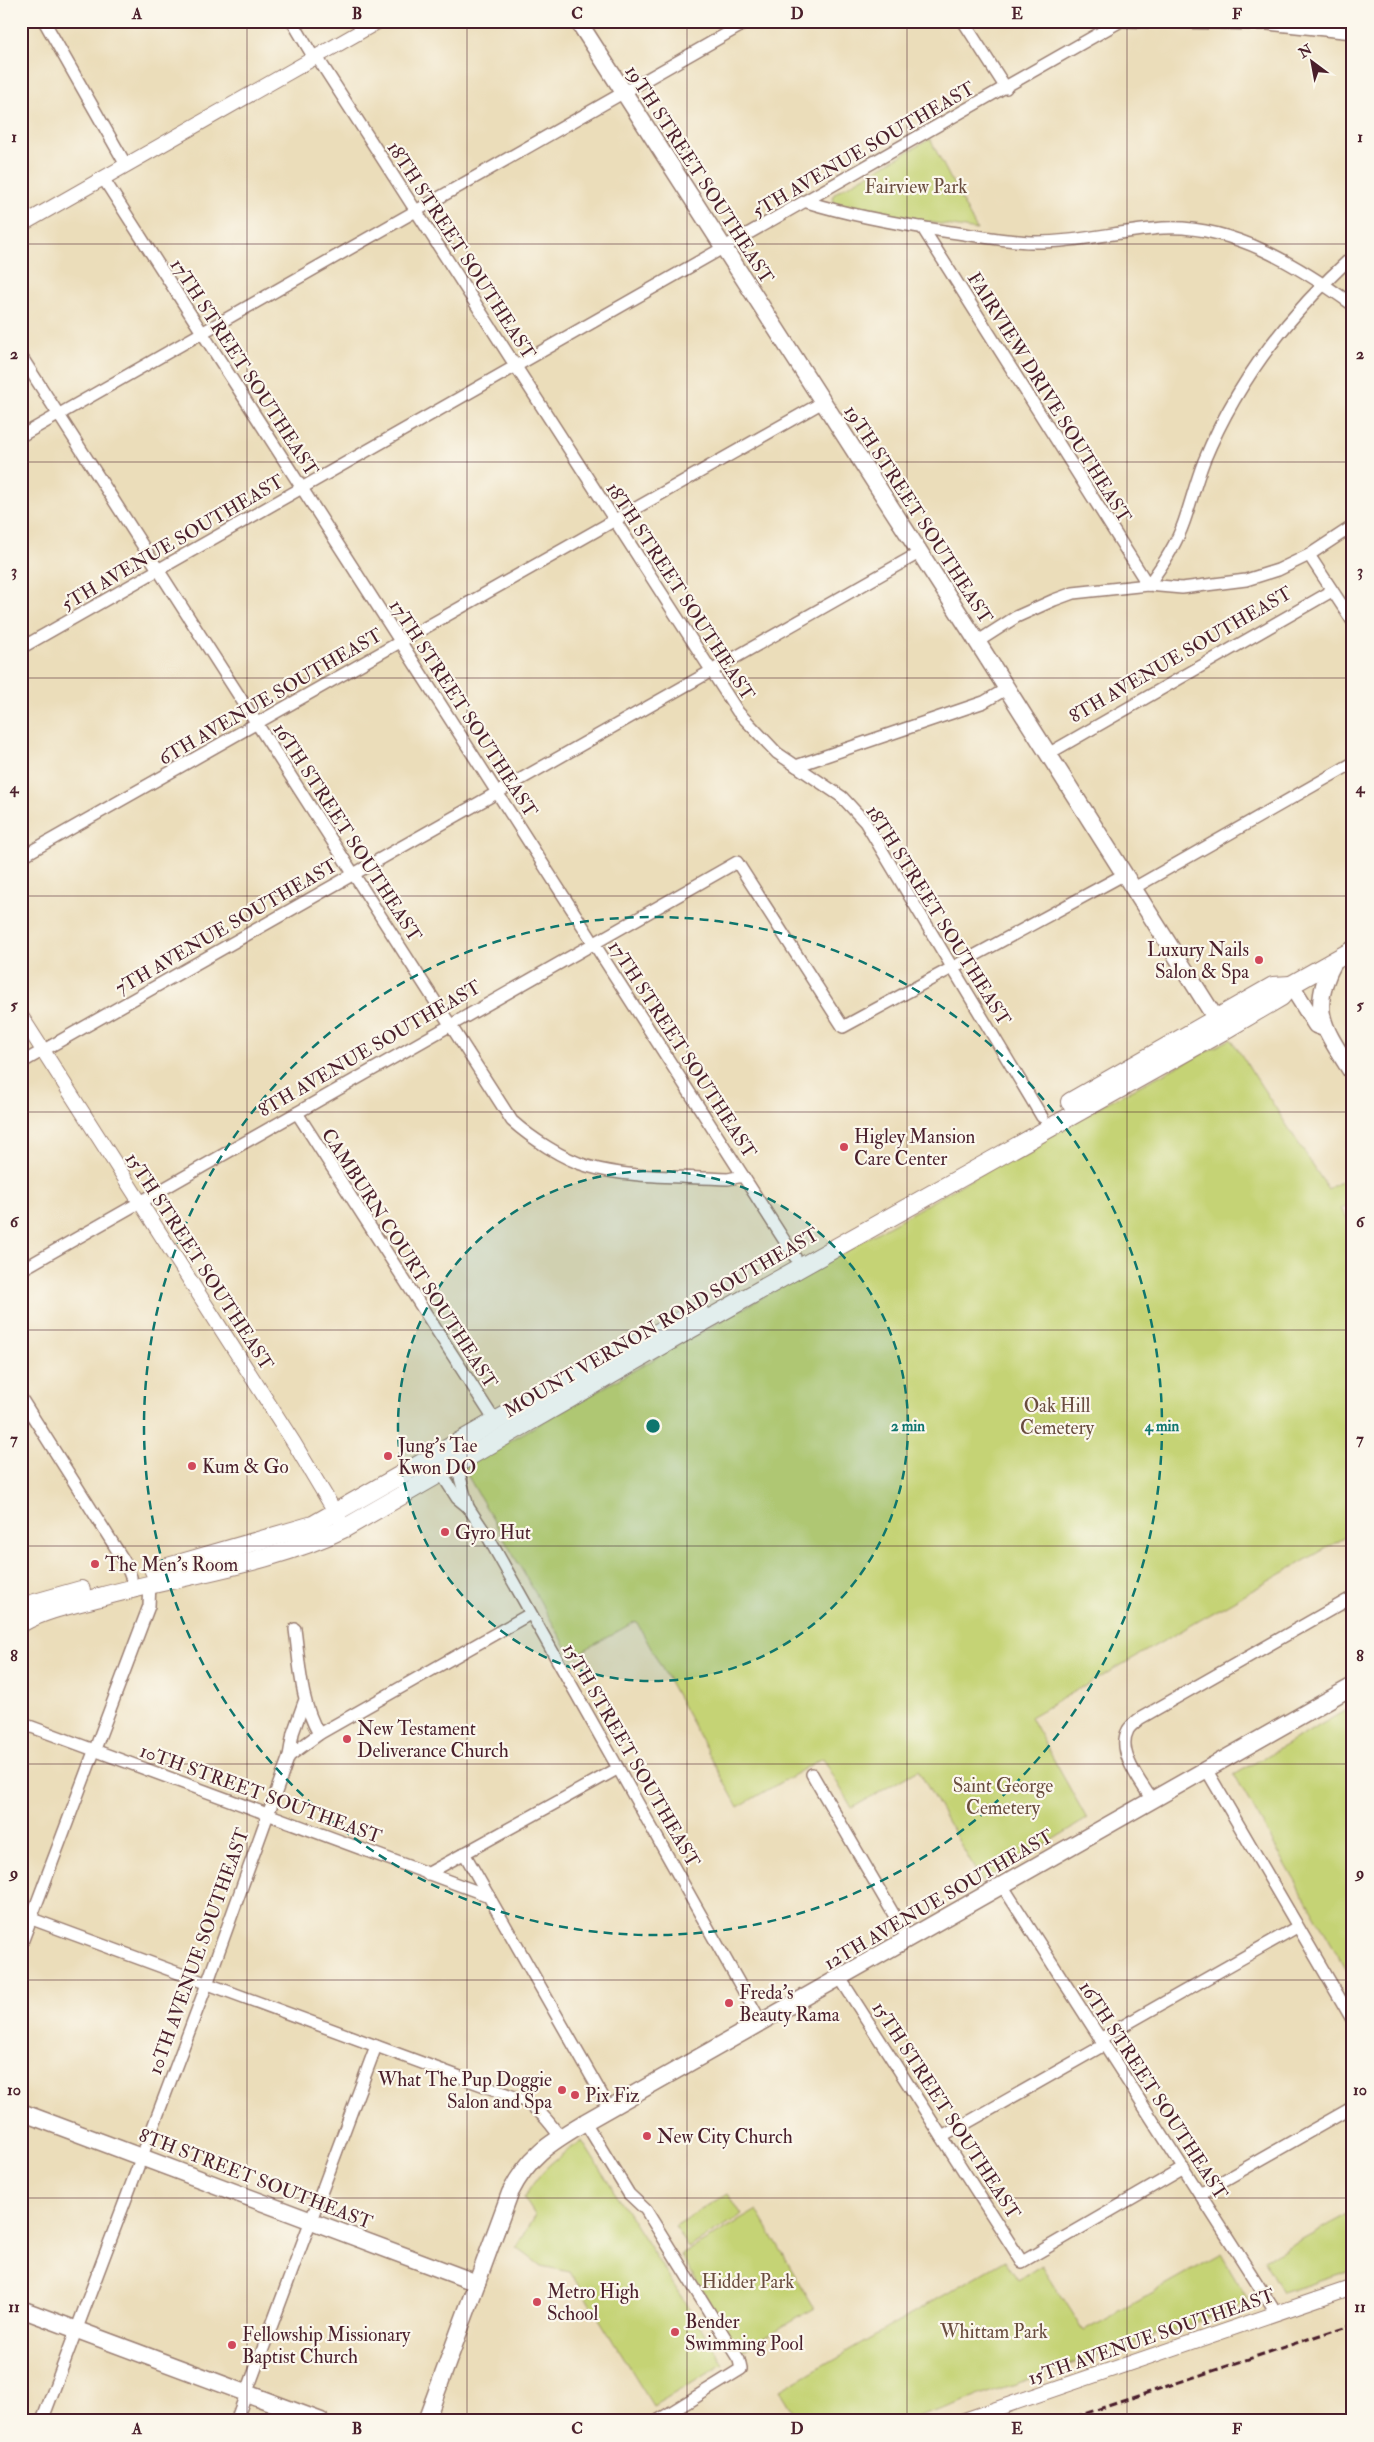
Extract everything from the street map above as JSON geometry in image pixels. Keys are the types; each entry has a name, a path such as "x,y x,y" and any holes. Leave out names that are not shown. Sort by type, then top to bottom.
{"main road":[{"name":"19TH STREET SOUTHEAST","path":"578,21 918,553 977,642 1220,1025"},
{"name":"MOUNT VERNON ROAD SOUTHEAST","path":"21,1623 36,1614 150,1583 277,1554 316,1542 345,1528 1220,1025 1273,986 1291,985 1353,950"},
{"path":"1336,960 1322,988 1322,1019 1324,1028 1353,1074"},
{"path":"1291,985 1316,1025 1324,1028"},
{"name":"MOUNT VERNON ROAD SOUTHEAST","path":"28,1604 313,1525 532,1400 684,1320 896,1202 1042,1117 1220,1025"},
{"path":"441,1473 453,1457 504,1428 532,1400"},
{"name":"12TH AVENUE SOUTHEAST","path":"426,2421 516,2181 539,2151 585,2122 1353,1686"},
{"name":"8TH STREET SOUTHEAST","path":"21,2112 477,2283"},
{"path":"21,2309 321,2421"}],"street":[{"path":"44,21 126,165"},
{"name":"18TH STREET SOUTHEAST","path":"292,21 738,712 777,753 842,797 865,822 1042,1117"},
{"path":"21,225 378,21"},
{"path":"21,436 749,21"},
{"path":"963,21 1006,88"},
{"path":"1121,21 1268,24 1353,33"},
{"name":"5TH AVENUE SOUTHEAST","path":"21,648 807,202 1121,21"},
{"name":"17TH STREET SOUTHEAST","path":"103,178 795,1257"},
{"path":"807,202 840,212 922,227 1030,242 1074,241 1164,228 1200,230 1235,240 1263,251 1323,284 1353,305"},
{"name":"FAIRVIEW DRIVE SOUTHEAST","path":"922,227 1148,585"},
{"path":"1148,585 1165,562 1183,525 1204,460 1235,400 1260,358 1291,317 1353,256"},
{"name":"16TH STREET SOUTHEAST","path":"21,356 512,1121 526,1134 548,1146 585,1165 611,1172 728,1178 743,1176"},
{"name":"6TH AVENUE SOUTHEAST","path":"21,857 822,402"},
{"path":"977,642 1016,617 1054,600 1073,594 1148,585 1182,588 1246,580 1278,570 1309,556 1353,526"},
{"name":"7TH AVENUE SOUTHEAST","path":"21,1063 918,553"},
{"path":"1309,556 1353,622"},
{"name":"8TH AVENUE SOUTHEAST","path":"1048,754 1332,591"},
{"path":"796,766 984,702 1006,689"},
{"path":"954,968 1129,881 1353,763"},
{"name":"8TH AVENUE SOUTHEAST","path":"21,1270 737,862 843,1028 954,968"},
{"name":"15TH STREET SOUTHEAST","path":"21,1016 289,1434 345,1528"},
{"name":"CAMBURN COURT SOUTHEAST","path":"297,1113 495,1421"},
{"path":"21,1398 125,1562 131,1577"},
{"name":"15TH STREET SOUTHEAST","path":"459,1463 458,1470 468,1507"},
{"name":"15TH STREET SOUTHEAST","path":"441,1473 457,1498 468,1507 488,1537 761,2022"},
{"path":"21,1945 26,1917 149,1606 150,1583"},
{"path":"1152,1800 1127,1756 1124,1743 1128,1730 1139,1719 1353,1597"},
{"path":"289,1756 319,1734 530,1614"},
{"path":"295,1629 304,1702 309,1717 319,1734"},
{"name":"10TH AVENUE SOUTHEAST","path":"42,2421 207,1984 289,1756 293,1733 304,1702"},
{"name":"10TH STREET SOUTHEAST","path":"21,1723 489,1896"},
{"path":"427,1874 617,1769"},
{"path":"1206,1769 1353,2021"},
{"path":"812,1774 908,1939"},
{"path":"464,1853 610,2109"},
{"name":"16TH STREET SOUTHEAST","path":"1002,1885 1276,2313"},
{"path":"26,1917 520,2099 536,2107 546,2117 560,2137"},
{"path":"942,2137 1297,1927"},
{"name":"15TH STREET SOUTHEAST","path":"840,1978 1022,2262 1184,2168"},
{"path":"236,2421 376,2046"},
{"path":"1200,2194 1353,2106"},
{"path":"585,2122 629,2194 646,2210 739,2360 741,2369 657,2421"},
{"name":"15TH AVENUE SOUTHEAST","path":"960,2421 1353,2287"}],"green space":[{"name":"Fairview Park","path":"930,139 977,230 844,208 834,203 833,196 835,193"},
{"name":"Oak Hill Cemetery","path":"1231,1039 1328,1189 1353,1174 1353,1202 1341,1209 1353,1228 1353,1533 1030,1717 1087,1819 982,1882 918,1770 852,1808 823,1758 738,1807 636,1621 572,1657 465,1471 467,1465 1104,1104"},
{"path":"1353,1706 1353,1981 1234,1775"},
{"path":"582,2141 724,2364 653,2406 570,2272 541,2266 516,2247 535,2215 524,2198 530,2188 549,2165"},
{"path":"728,2193 742,2215 688,2248 674,2226"},
{"name":"Hidder Park","path":"757,2210 814,2308 739,2352 681,2255"},
{"path":"1353,2211 1353,2270 1283,2293 1264,2260"},
{"name":"Whittam Park","path":"1221,2254 1250,2303 907,2421 799,2421 780,2390 1005,2260 1018,2280 1042,2265 1084,2331"}],"railway":[{"path":"1063,2421 1353,2324"}],"place":[{"name":"Luxury Nails Salon & Spa","path":"1259,960"},
{"name":"Higley Mansion Care Center","path":"844,1147"},
{"name":"Jung's Tae Kwon DO","path":"388,1456"},
{"name":"Kum & Go","path":"192,1466"},
{"name":"Gyro Hut","path":"445,1532"},
{"name":"The Men's Room","path":"95,1564"},
{"name":"New Testament Deliverance Church","path":"347,1739"},
{"name":"Freda's Beauty Rama","path":"729,2003"},
{"name":"What The Pup Doggie Salon and Spa","path":"562,2090"},
{"name":"Pix Fiz","path":"575,2095"},
{"name":"New City Church","path":"647,2136"},
{"name":"Metro High School","path":"537,2302"},
{"name":"Bender Swimming Pool","path":"675,2332"},
{"name":"Fellowship Missionary Baptist Church","path":"232,2345"}],"park label":[{"name":"Saint George Cemetery","path":"1003,1796"}]}
